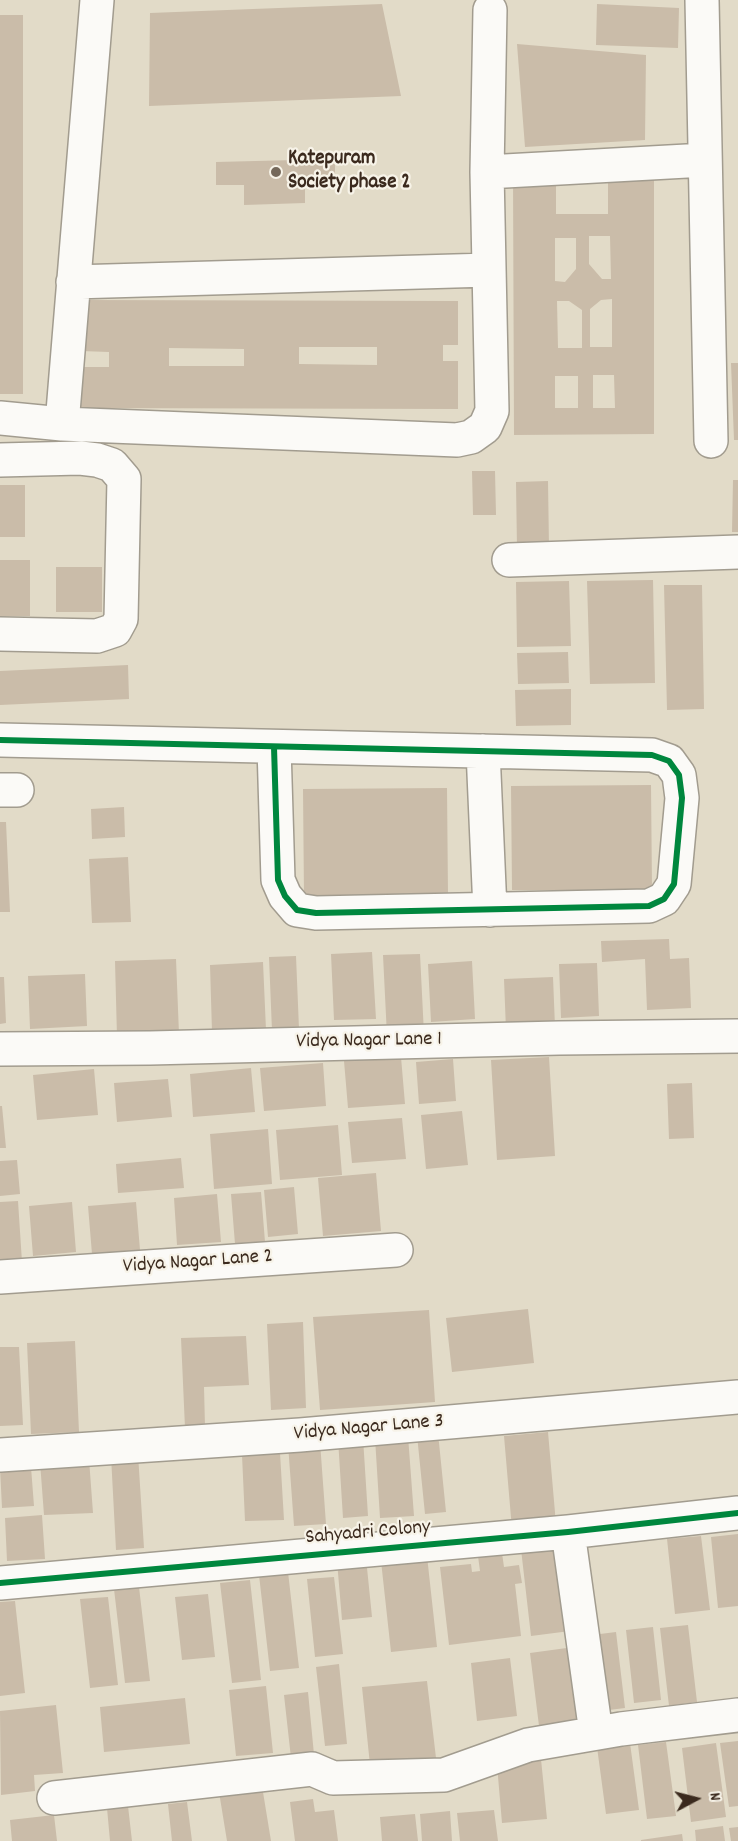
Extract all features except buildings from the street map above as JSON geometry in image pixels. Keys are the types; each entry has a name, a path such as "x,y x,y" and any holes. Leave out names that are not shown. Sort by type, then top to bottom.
{"street":[{"path":"62,423 97,0"},
{"path":"702,0 711,441"},
{"path":"0,418 62,423 457,440 471,437 486,427 492,411 487,172 490,10"},
{"path":"487,172 705,160"},
{"path":"73,282 489,270"},
{"path":"0,460 80,458 98,460 112,465 124,479 121,619 115,630 97,636 0,634"},
{"path":"510,560 738,552"},
{"path":"0,740 652,755 669,761 679,775 682,798 674,884 664,899 649,906 316,914 297,910 285,896 278,880 274,747"},
{"path":"483,752 490,910"},
{"name":"Vidya Nagar Lane 1","path":"0,1049 738,1036"},
{"name":"Vidya Nagar Lane 2","path":"0,1277 396,1250"},
{"name":"Vidya Nagar Lane 3","path":"0,1455 300,1435 738,1397"},
{"name":"Sahyadri Colony","path":"0,1583 568,1532 738,1512"},
{"path":"568,1532 596,1733"},
{"path":"54,1798 312,1769 333,1778 444,1775 528,1745 596,1733 738,1715"}],"cycle path":[{"path":"0,740 652,755 669,761 679,775 682,798 674,884 664,899 649,906 316,913 297,910 285,896 278,880 274,747"},
{"path":"0,1583 568,1532 738,1513"}],"place":[{"name":"Katepuram Society phase 2","path":"276,172"}]}
